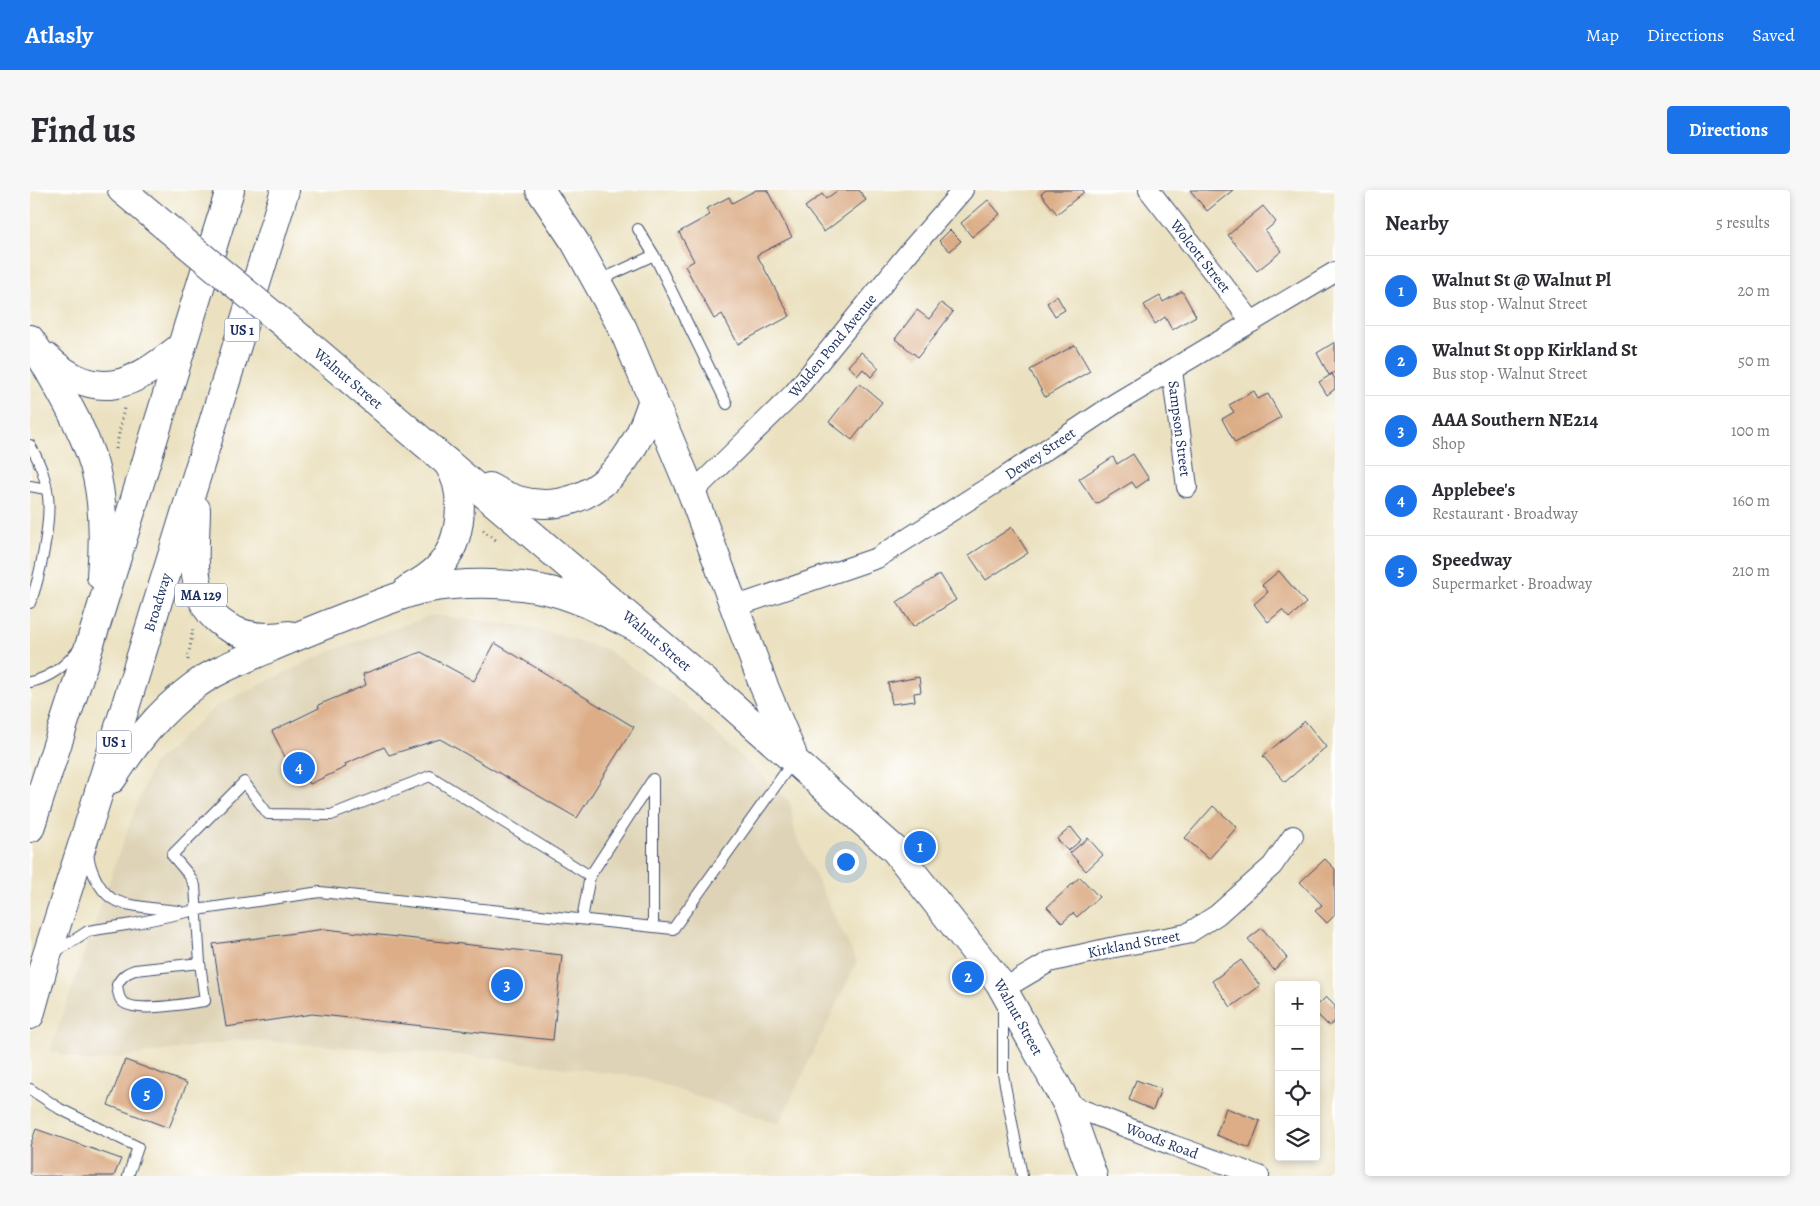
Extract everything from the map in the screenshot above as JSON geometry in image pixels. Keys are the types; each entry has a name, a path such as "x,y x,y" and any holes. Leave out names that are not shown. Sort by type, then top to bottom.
{"main road":[{"name":"Walnut Street","path":"122,190 302,339 649,634 794,759 895,850 999,982 1067,1104 1093,1176"},
{"path":"30,827 97,622 230,190"},
{"name":"Broadway","path":"30,1015 45,961 285,190"},
{"path":"540,190 575,242 623,328 692,493 763,684 794,759"},
{"path":"34,345 58,368 75,379 88,384 106,385 130,380 141,375 182,346"},
{"path":"34,345 83,435 97,477 103,540 97,622"},
{"path":"447,462 497,492 519,501 535,504 569,502 597,487 609,478 624,460 638,439 653,400"},
{"name":"MA 129","path":"199,470 196,521 196,574 198,585 207,607 223,624 242,634 268,638 307,631 388,600 429,576 440,567 450,550 460,514 456,479 447,462"},
{"path":"388,600 439,587 479,584 525,586 580,600 649,634"},
{"path":"94,808 144,732 161,713 192,687 221,670 307,631"}],"street":[{"name":"Walden Pond Avenue","path":"692,493 793,394 909,252 963,190"},
{"name":"Wolcott Street","path":"1149,190 1252,322"},
{"name":"Dewey Street","path":"734,607 877,558 1005,477 1116,403 1335,272"},
{"name":"Sampson Street","path":"1172,370 1187,487"},
{"name":"Kirkland Street","path":"1003,989 1049,962 1110,948 1187,934 1217,916 1243,894 1272,866 1293,836"},
{"name":"Woods Road","path":"1067,1104 1172,1145 1259,1176"}],"lane":[{"path":"638,229 654,255 727,404"},
{"path":"598,281 654,255"},
{"path":"30,446 38,460 46,489 48,517 35,591 30,603"},
{"path":"30,486 46,489"},
{"path":"30,682 46,676 67,664 97,622"},
{"path":"45,961 60,948 88,931 132,924 196,910 320,892 673,929 794,759"},
{"path":"200,963 135,970 128,973 122,977 117,985 120,1000 127,1005 140,1008 206,1001 200,963 195,886 190,874 172,855 244,782 268,814 331,815 430,776 590,876"},
{"path":"582,919 590,876 653,779 653,926"},
{"path":"30,801 30,827"},
{"path":"85,837 89,862 97,881 111,898 130,905 185,912"},
{"path":"1003,989 1003,1074 1022,1176"},
{"path":"30,1089 60,1109 138,1147 128,1176"}],"path":[{"path":"114,458 125,403"},
{"path":"477,525 499,543"},
{"path":"188,666 190,645 196,621"}],"shaded area":[{"path":"432,615 525,626 606,649 686,705 790,802 795,833 857,962 779,1124 640,1077 461,1055 240,1040 89,1062 50,1051 119,853 152,765 217,705 328,652"}],"building":[{"path":"756,190 767,190 792,237 757,255 790,316 738,344 722,314 714,319 685,266 694,261 679,232 710,215 706,209 729,197 732,203"},
{"path":"838,190 859,190 866,200 824,232 805,207 822,194 826,199"},
{"path":"1046,190 1083,190 1084,192 1057,214 1041,194"},
{"path":"1190,190 1233,190 1207,211"},
{"path":"988,200 1000,214 972,237 961,223"},
{"path":"1263,206 1276,222 1265,231 1282,251 1257,271 1228,235"},
{"path":"950,230 961,241 950,251 939,241"},
{"path":"1182,291 1196,316 1172,330 1165,317 1155,324 1144,305 1160,296 1163,302"},
{"path":"1057,296 1065,310 1055,316 1047,303"},
{"path":"941,303 953,312 918,357 895,339 917,310 929,319"},
{"path":"1335,342 1335,372 1329,375 1317,353"},
{"path":"1075,345 1090,371 1045,397 1030,370"},
{"path":"861,352 879,368 871,377 863,369 858,375 848,366"},
{"path":"1332,374 1335,379 1335,389 1327,395 1319,382"},
{"path":"859,383 882,402 852,440 829,422"},
{"path":"1254,391 1258,399 1268,394 1281,417 1235,443 1222,419 1234,412 1229,405"},
{"path":"1133,454 1149,479 1136,488 1132,482 1096,504 1079,479 1113,457 1117,464"},
{"path":"1012,527 1028,553 986,580 969,555"},
{"path":"1279,571 1306,603 1289,618 1282,610 1268,622 1254,604 1268,592 1262,585"},
{"path":"940,574 956,600 913,627 897,602"},
{"path":"495,643 634,727 577,818 440,739 389,755 384,747 345,764 346,767 310,784 308,781 299,785 272,731 319,708 318,705 366,685 363,674 421,652 474,681"},
{"path":"919,677 921,692 914,693 915,701 892,704 888,683"},
{"path":"1305,721 1326,747 1285,782 1263,756"},
{"path":"1213,806 1237,827 1209,859 1185,838"},
{"path":"1071,827 1081,840 1068,851 1057,839"},
{"path":"1088,838 1103,855 1086,871 1070,853"},
{"path":"1325,859 1335,869 1335,915 1327,923 1315,911 1322,905 1300,882"},
{"path":"1080,877 1099,897 1077,917 1073,913 1062,923 1047,907"},
{"path":"1262,928 1287,958 1274,970 1248,939"},
{"path":"325,929 562,955 553,1040 312,1014 226,1027 213,944"},
{"path":"1241,960 1260,986 1231,1007 1212,981"},
{"path":"1326,997 1335,1006 1335,1021 1329,1026 1320,1017 1320,1003"},
{"path":"125,1060 187,1083 169,1128 108,1105"},
{"path":"1136,1080 1161,1089 1153,1110 1129,1100"},
{"path":"1226,1108 1260,1121 1250,1148 1216,1135"},
{"path":"36,1129 121,1159 114,1176 30,1176 30,1146"}],"place":[{"name":"Applebee's","path":"299,768"},
{"name":"Walnut St @ Walnut Pl","path":"920,847"},
{"name":"Walnut St opp Kirkland St","path":"968,977"},
{"name":"AAA Southern NE214","path":"507,985"},
{"name":"Speedway","path":"147,1094"}]}
